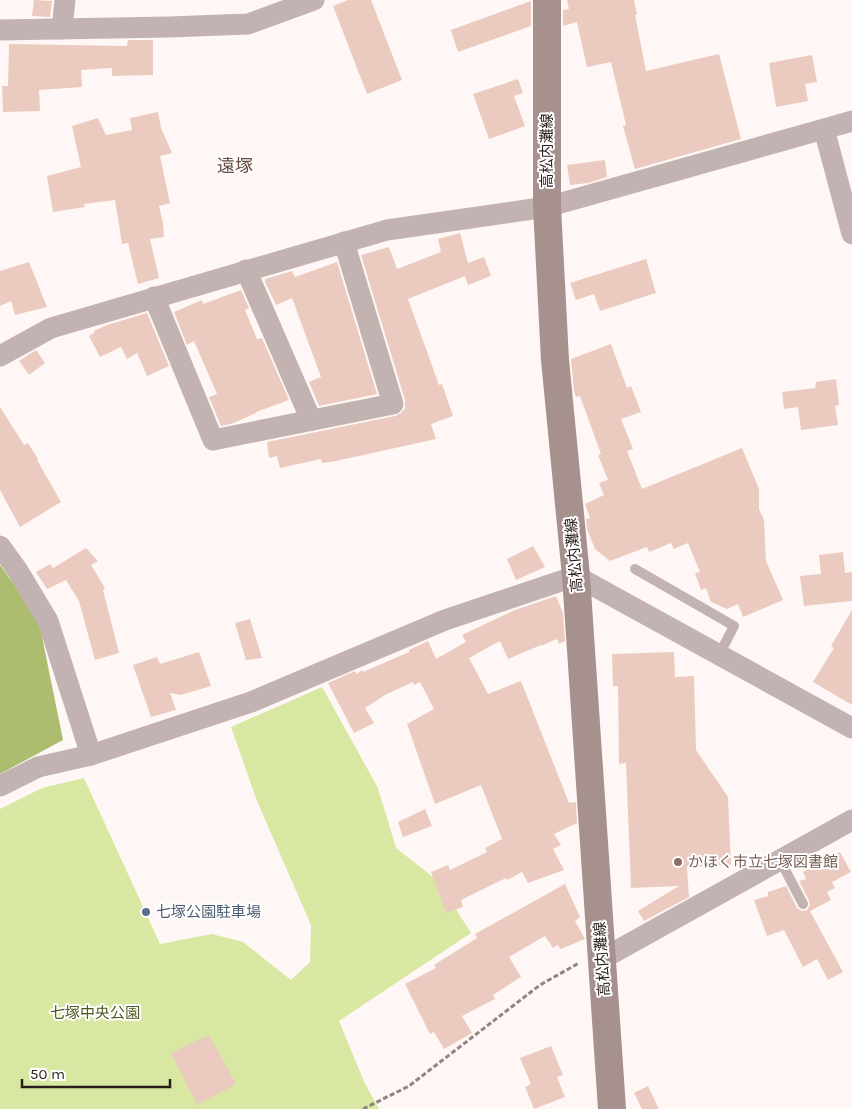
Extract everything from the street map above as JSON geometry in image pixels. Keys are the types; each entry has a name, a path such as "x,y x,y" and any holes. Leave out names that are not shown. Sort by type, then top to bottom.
{"main road":[{"name":"高松内灘線","path":"547,0 547,206 555,360 576,576 612,1109"}],"street":[{"path":"62,29 65,0"},
{"path":"0,30 248,24 314,0"},
{"path":"0,356 51,328 387,230 547,206 852,121"},
{"path":"824,129 852,234"},
{"path":"154,298 213,440 393,404 344,242"},
{"path":"246,270 310,420"},
{"path":"0,546 18,571 48,621 91,755"},
{"path":"0,786 38,767 91,755 251,702 445,620 576,576 852,728"},
{"path":"602,959 852,820"}],"lane":[{"path":"635,569 734,626 719,655"},
{"path":"780,860 803,904"}],"path":[{"path":"363,1109 409,1086 540,985 584,960 602,959"}],"green space":[{"path":"0,565 38,617 63,740 0,774"},
{"name":"七塚中央公園","path":"322,687 378,788 396,848 438,881 471,933 339,1021 365,1084 379,1109 0,1109 0,809 42,788 84,778 160,944 212,934 243,942 291,980 310,962 311,925 257,801 231,727"}],"building":[{"path":"34,0 52,1 50,17 32,16"},
{"path":"348,0 371,0 402,80 367,94 333,6"},
{"path":"567,0 634,0 637,15 635,15 646,71 719,54 741,139 635,169 623,126 626,125 611,62 587,67 577,22 563,26 563,10 569,9"},
{"path":"531,1 531,26 458,52 451,30"},
{"path":"128,40 153,40 153,75 112,76 112,68 81,70 82,87 39,90 40,111 3,112 2,86 8,86 9,44 127,46"},
{"path":"812,55 817,82 805,84 808,101 776,107 769,63"},
{"path":"518,79 523,93 514,96 525,126 489,139 473,94"},
{"path":"158,112 161,128 172,153 160,156 170,203 159,206 164,237 150,239 159,278 138,284 128,243 122,244 115,200 84,204 85,207 53,212 47,176 81,167 72,126 98,118 106,135 132,130 130,118"},
{"path":"605,160 607,177 588,183 570,185 567,165"},
{"path":"460,233 468,263 484,257 491,276 468,285 465,276 408,299 439,385 442,384 453,416 431,424 436,439 336,461 322,463 321,459 280,468 277,456 269,458 267,442 395,416 405,408 405,400 361,255 389,247 397,269 441,252 438,239"},
{"path":"646,259 656,293 600,311 594,294 576,300 570,283"},
{"path":"29,262 47,307 15,315 11,301 0,306 0,271"},
{"path":"337,262 377,394 319,406 309,382 321,377 292,298 276,305 265,279 292,271 295,277"},
{"path":"241,290 249,308 245,310 257,339 262,338 289,400 256,412 231,424 221,426 209,397 217,394 194,341 187,345 174,312 202,300 203,304"},
{"path":"147,313 169,366 147,376 137,353 127,359 121,347 100,357 89,336 94,331 107,325"},
{"path":"611,344 627,388 631,386 641,412 621,419 633,449 627,451 642,489 742,448 759,489 759,509 764,520 766,561 783,600 743,617 738,604 727,609 711,602 706,588 701,590 695,573 700,572 688,543 674,549 671,543 649,552 647,547 610,561 595,549 587,529 586,519 590,518 585,504 604,495 599,483 608,480 598,455 601,454 580,396 576,397 574,392 571,359"},
{"path":"36,350 45,363 29,375 19,361"},
{"path":"836,379 839,405 835,406 838,425 801,430 798,407 784,409 782,392 815,388 816,382"},
{"path":"0,407 24,445 28,443 61,502 20,527 0,490"},
{"path":"533,546 545,567 516,580 507,559"},
{"path":"86,548 98,561 91,565 105,588 103,590 119,653 95,660 79,601 66,580 47,589 36,572 50,564 53,568"},
{"path":"843,552 845,573 852,572 852,601 804,606 800,576 821,574 819,555"},
{"path":"556,596 563,613 565,641 559,644 557,639 508,659 500,641 469,658 488,694 521,681 569,803 576,802 577,823 554,834 561,845 553,849 564,870 528,883 522,872 461,900 463,907 446,913 431,872 448,865 450,870 487,852 485,848 502,839 481,785 435,804 407,724 434,709 420,682 414,685 413,682 385,695 365,708 374,723 354,733 328,683 355,671 357,674 362,670 363,672 409,652 409,650 428,641 436,659 466,642 462,635 515,610"},
{"path":"852,610 852,705 813,682 834,648 831,646"},
{"path":"250,619 262,658 246,660 235,623"},
{"path":"199,652 211,686 181,695 170,693 176,710 151,717 133,665 157,657 160,664"},
{"path":"674,652 675,677 694,676 696,750 728,797 731,865 687,867 689,897 644,921 638,911 679,886 631,888 626,763 619,764 618,686 613,686 612,654"},
{"path":"425,809 432,826 403,837 398,822"},
{"path":"840,852 851,872 832,882 835,888 827,892 831,900 810,911 843,972 828,980 817,959 803,967 784,930 767,936 754,900 768,896 768,892 786,886 797,908 802,911 807,910 810,905 809,901 799,881 806,879 803,872"},
{"path":"565,884 580,917 575,921 585,939 561,949 557,945 553,948 545,936 509,957 521,977 493,995 495,999 462,1016 472,1033 444,1049 434,1032 430,1034 405,984 436,968 434,965 477,938 475,934"},
{"path":"209,1035 236,1084 197,1105 171,1053"},
{"path":"551,1046 563,1075 557,1077 565,1097 534,1109 525,1087 531,1084 520,1058"},
{"path":"648,1086 659,1109 642,1109 634,1093"}],"place":[{"name":"かほく市立七塚図書館","path":"678,862"},
{"name":"七塚公園駐車場","path":"146,912"}],"district":[{"name":"遠塚","path":"235,166"}]}
